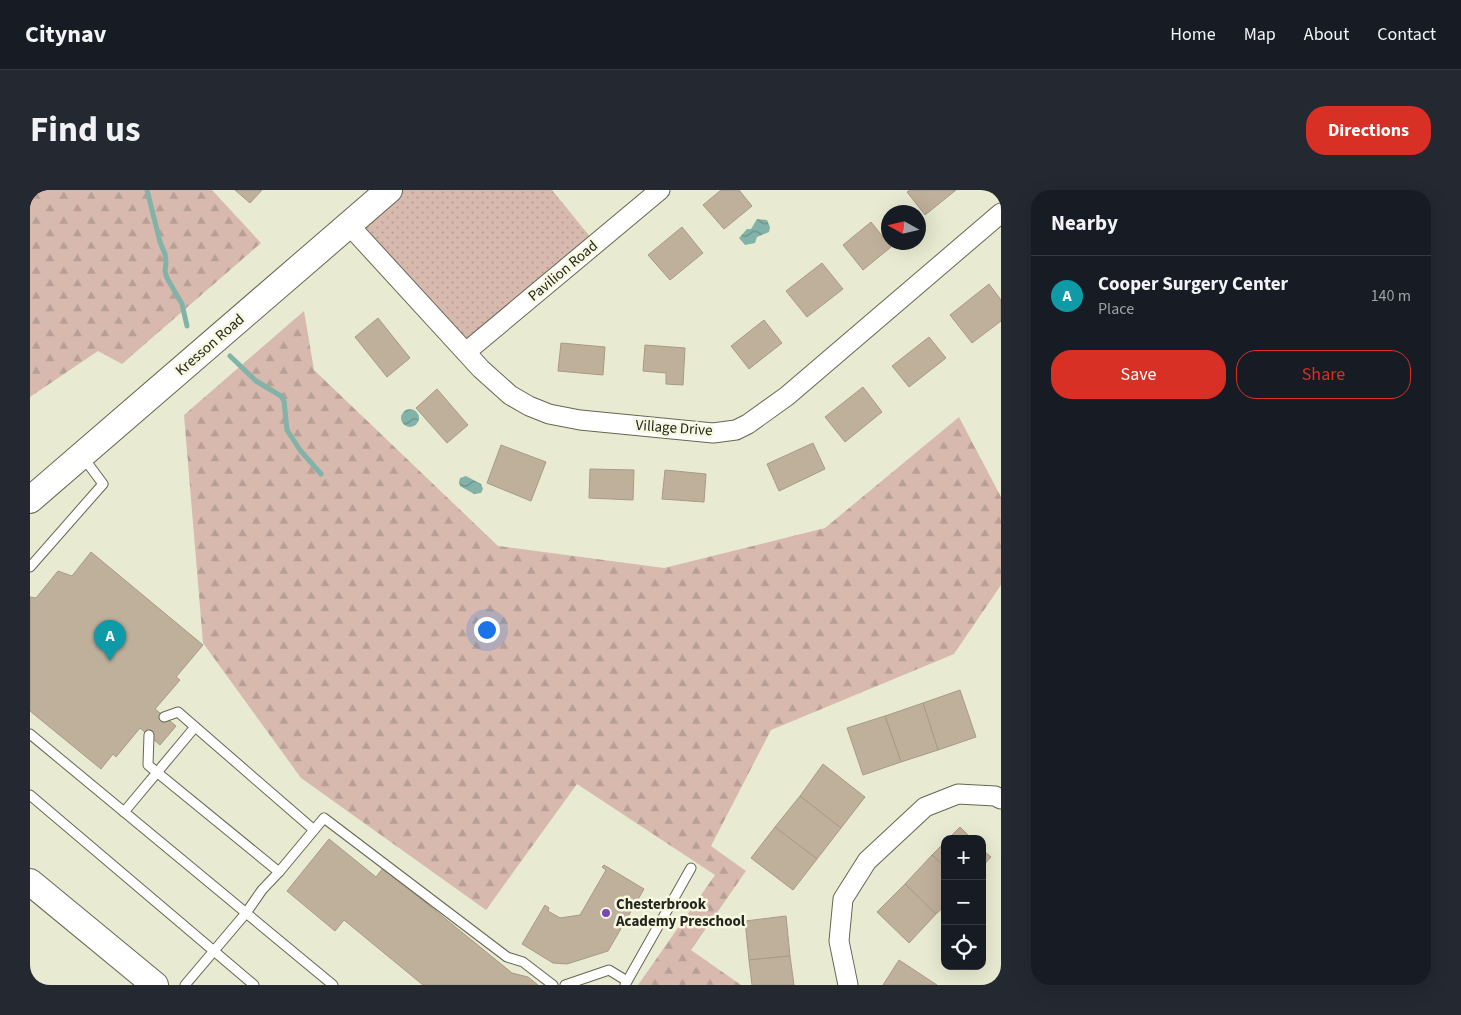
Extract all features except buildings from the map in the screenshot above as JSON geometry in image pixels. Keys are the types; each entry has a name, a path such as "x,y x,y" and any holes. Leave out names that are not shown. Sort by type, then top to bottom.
{"main road":[{"name":"Kresson Road","path":"30,500 389,190"},
{"path":"30,882 156,985"}],"street":[{"name":"Pavilion Road","path":"466,352 660,190"},
{"name":"Village Drive","path":"349,224 481,369 510,394 529,406 549,414 580,420 713,433 736,430 748,424 786,396 1001,213"},
{"path":"848,985 839,941 843,899 867,861 925,807 958,794 995,796 1001,799"}],"lane":[{"path":"30,567 103,484 81,456"},
{"path":"164,717 178,712 314,830"},
{"path":"124,812 195,727"},
{"path":"30,734 333,985"},
{"path":"149,735 148,765 279,872"},
{"path":"30,795 254,985"},
{"path":"185,985 262,890 324,818 507,957 523,962 552,985"},
{"path":"565,985 609,970 626,983 691,868"}],"green space":[{"path":"30,190 212,190 261,243 122,364 98,351 30,397"},
{"path":"389,190 552,190 596,244 466,352 349,225"},
{"path":"304,311 314,370 498,546 664,568 825,528 959,417 1001,497 1001,585 954,654 771,730 711,846 746,871 691,950 741,985 638,985 715,875 577,784 486,910 301,778 203,643 184,415"}],"water":[{"path":"757,219 767,220 770,227 769,232 757,237 755,243 745,245 739,238 747,229 751,229"},
{"path":"406,409 414,409 419,414 417,425 406,427 401,422 401,414"},
{"path":"466,476 481,484 483,489 481,493 474,494 460,486 460,478"}],"waterway":[{"path":"147,190 160,242 165,254 167,278 182,304 187,326"},
{"path":"230,356 256,381 281,396 284,401 287,430 300,450 321,474"}],"place":[{"name":"Cooper Surgery Center","path":"110,661"},
{"name":"Chesterbrook Academy Preschool","path":"606,913"}]}
